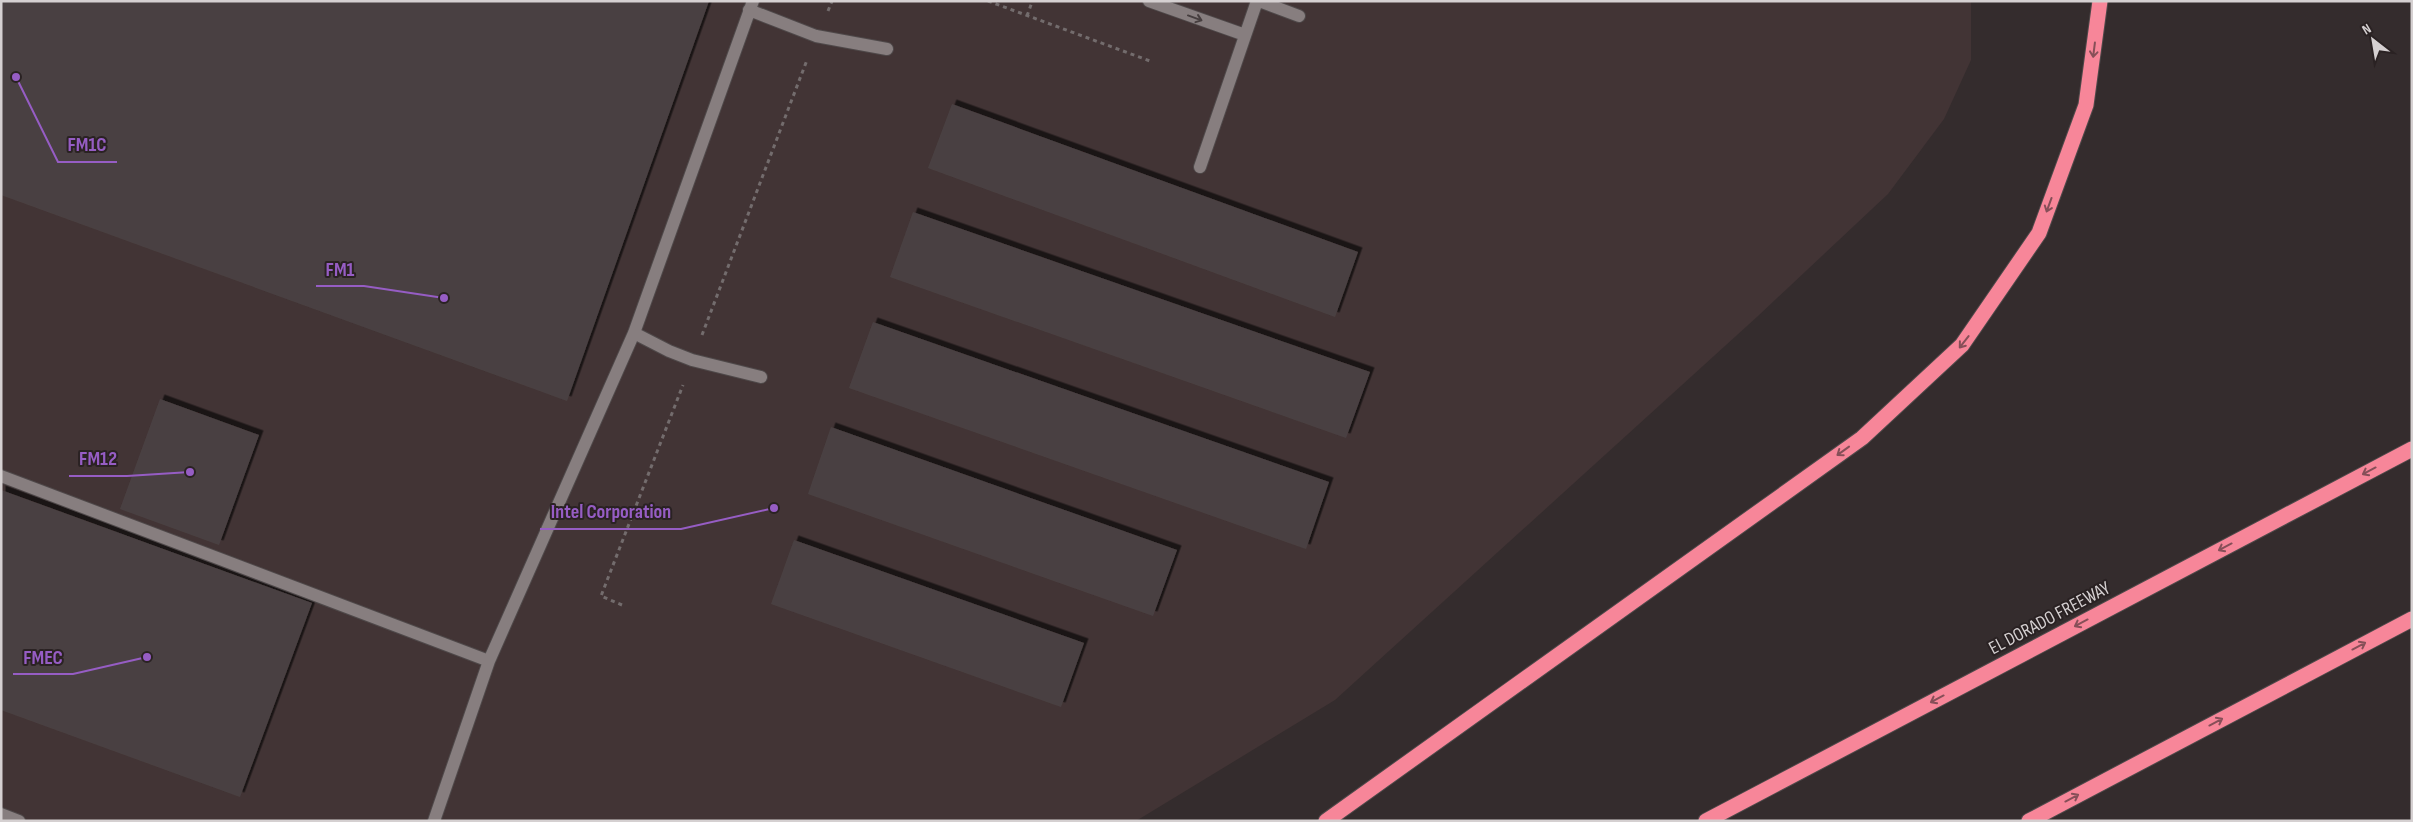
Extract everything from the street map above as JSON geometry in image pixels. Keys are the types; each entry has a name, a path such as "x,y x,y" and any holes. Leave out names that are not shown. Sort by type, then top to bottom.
{"highway":[{"path":"1326,821 1862,438 1962,345 2039,233 2086,105 2100,1"},
{"name":"EL DORADO FREEWAY","path":"1706,821 2412,448"},
{"path":"2029,821 2412,619"}],"lane":[{"path":"1149,1 1245,35"},
{"path":"1200,167 1258,1 1299,16"},
{"path":"434,821 489,662 634,333 751,6 816,36 887,49"},
{"path":"634,333 669,351 692,360 761,377"},
{"path":"1,476 489,662"},
{"path":"1,814 19,821"}],"path":[{"path":"622,605 601,596 816,36 832,1"},
{"path":"988,1 1150,61"},
{"path":"1002,6 1004,1"},
{"path":"1027,16 1031,1"}],"shaded area":[{"path":"1,1 1971,1 1971,60 1944,119 1888,194 1758,316 1335,700 1136,821 1,821"}],"building":[{"path":"1,1 709,1 567,401 1,195"},
{"path":"952,104 1358,252 1335,317 928,168"},
{"path":"913,212 1370,372 1346,438 890,277"},
{"path":"873,322 1329,482 1306,549 849,388"},
{"path":"160,399 259,435 219,545 120,509"},
{"path":"831,427 1177,550 1153,616 808,494"},
{"path":"1,490 312,603 240,797 1,710"},
{"path":"794,540 1084,643 1061,707 771,604"}],"place":[{"name":"FM1C","path":"16,77"},
{"name":"FM1","path":"444,298"},
{"name":"FM12","path":"190,472"},
{"name":"Intel Corporation","path":"774,508"},
{"name":"FMEC","path":"147,657"}]}
